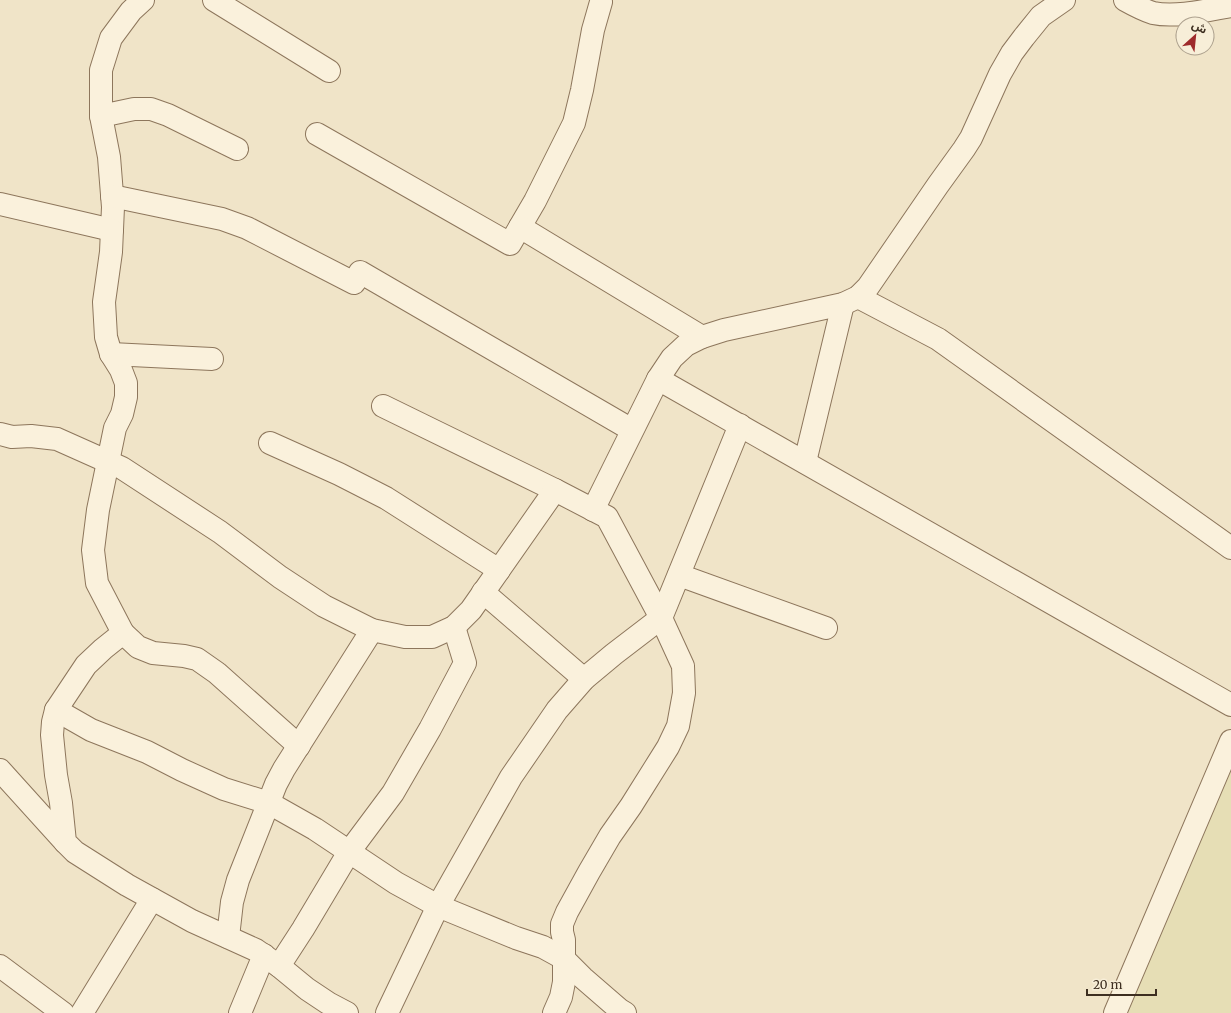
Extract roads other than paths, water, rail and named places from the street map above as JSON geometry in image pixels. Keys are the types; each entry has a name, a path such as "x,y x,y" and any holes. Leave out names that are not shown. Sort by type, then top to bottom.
{"street":[{"path":"143,0 132,11 111,38 101,70 101,116 109,157 113,207 111,252 104,302 106,336 111,354 126,383 126,397 122,414 115,428 98,510 93,550 97,583 123,633 138,647 153,653 184,656 197,659 217,673 299,746"},
{"path":"214,0 329,71"},
{"path":"593,510 658,379 672,358 686,345 702,336 724,330 851,300 868,287 971,138 1000,74 1012,53 1041,16 1064,0"},
{"path":"1125,0 1139,8 1163,14 1197,12 1231,6"},
{"path":"316,134 510,244 535,201 574,123 582,90 593,30 601,2"},
{"path":"101,116 134,109 151,109 168,115 237,149"},
{"path":"112,196 222,219 247,228 354,283 360,272 632,430"},
{"path":"0,204 112,230"},
{"path":"520,227 702,336"},
{"path":"805,462 851,300"},
{"path":"851,300 938,339 1231,548"},
{"path":"111,354 212,359"},
{"path":"658,379 1231,704"},
{"path":"383,406 607,517 661,618 683,666 684,693 678,726 668,747 589,872 562,924 564,982 561,997 554,1013"},
{"path":"387,1013 438,906 512,777 557,710 584,679 661,618 740,425"},
{"path":"0,434 12,437 31,436 57,439 122,468 220,532 280,577 324,606 372,630 405,637 432,637 454,627 471,610 555,490"},
{"path":"270,443 339,474 386,498 499,570"},
{"path":"679,575 826,628"},
{"path":"483,592 584,679"},
{"path":"240,1013 271,960 303,929 349,852 392,793 430,729 465,663 454,627"},
{"path":"228,937 232,902 238,880 276,784 372,630"},
{"path":"65,842 52,734 56,710 86,665 103,648 123,633"},
{"path":"56,710 91,730 147,752 224,789 269,803 315,829 396,883 438,906 516,938 543,947 563,958 583,978 625,1013"},
{"path":"1115,1013 1231,741"},
{"path":"0,770 75,852 98,868 152,899 192,921 228,937 271,960 307,989 328,1003 347,1013"},
{"path":"82,1013 152,899"},
{"path":"0,966 63,1013"}]}
